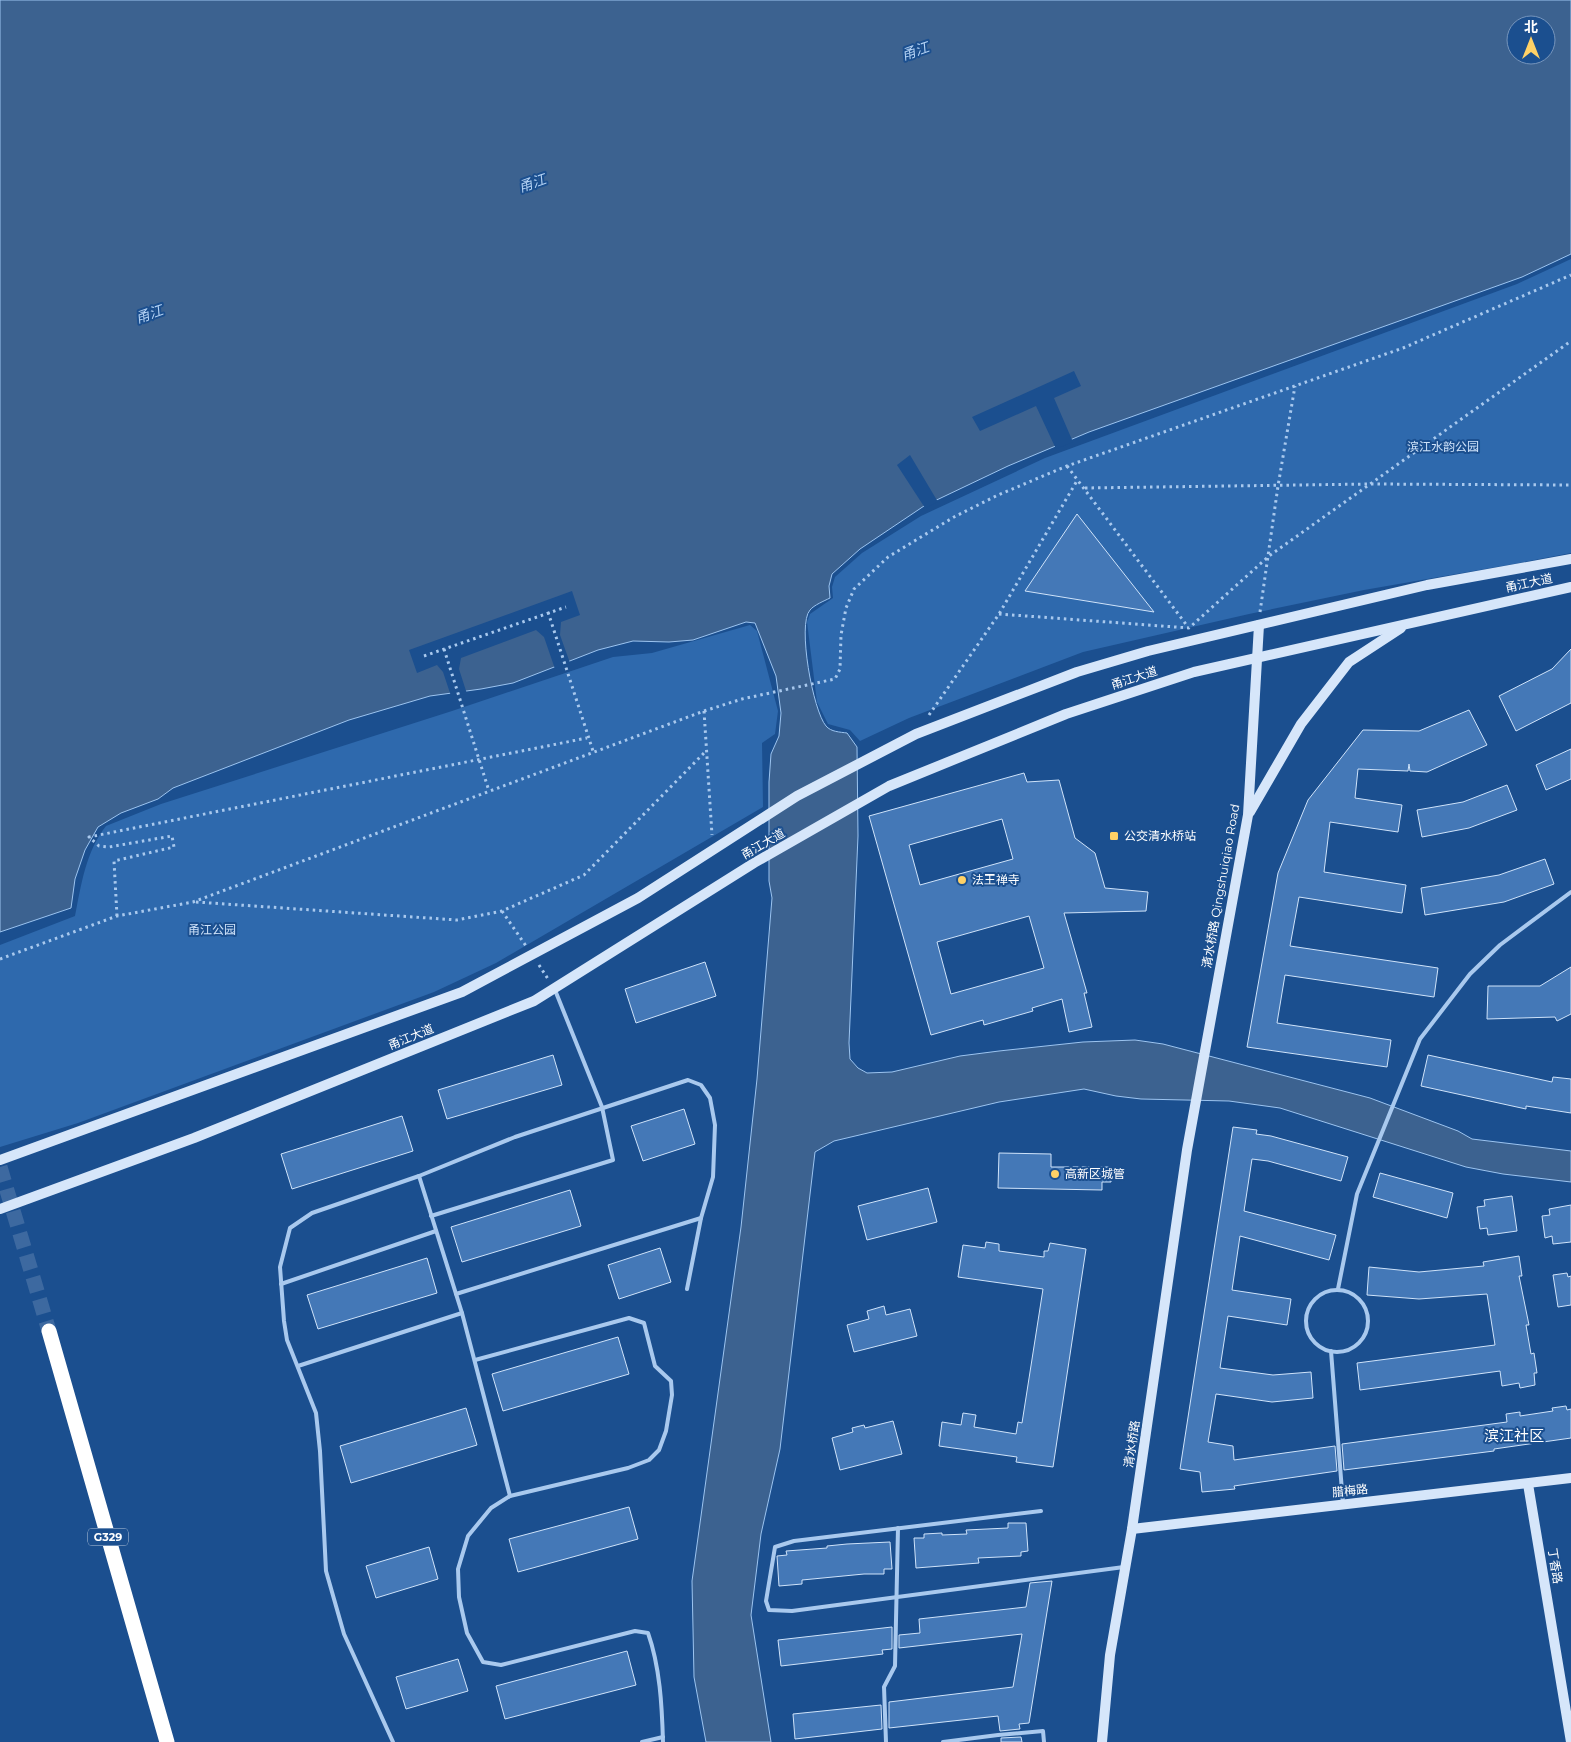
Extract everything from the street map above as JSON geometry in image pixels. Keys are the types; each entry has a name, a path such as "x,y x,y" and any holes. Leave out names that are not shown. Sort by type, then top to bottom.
{"highway":[{"name":"G329","path":"50,1331 167,1742"}],"main road":[{"name":"甬江大道","path":"0,1160 462,992 638,898 797,796 916,734 1077,672 1148,651 1428,585 1571,559"},
{"name":"甬江大道","path":"0,1208 194,1138 534,1001 754,863 889,786 1066,714 1194,672 1571,587"},
{"path":"1248,816 1301,724 1349,662 1406,624"},
{"name":"清水桥路 Qingshuiqiao Road","path":"1187,1150 1248,816 1259,625"},
{"name":"清水桥路","path":"1102,1742 1110,1654 1127,1567 1187,1150"},
{"name":"腊梅路","path":"1132,1529 1571,1478"},
{"name":"丁香路","path":"1528,1484 1571,1742"}],"lane":[{"path":"1338,1289 1357,1194 1420,1039 1470,974 1500,945 1571,892"},
{"path":"431,1216 613,1160 602,1107 554,987"},
{"path":"393,1742 344,1634 326,1571 316,1413 287,1340 281,1284 280,1267 290,1228 312,1214 419,1176 515,1137 688,1080 701,1085 710,1098 715,1124 712,1177 701,1218 687,1289"},
{"path":"419,1176 462,1313 510,1496"},
{"path":"456,1294 701,1218"},
{"path":"281,1284 436,1231"},
{"path":"1338,1289 1358,1297 1366,1309 1369,1324 1366,1334 1360,1343 1351,1349 1331,1352 1322,1348 1309,1335 1306,1317 1314,1300 1329,1290 1338,1289"},
{"path":"298,1366 462,1313"},
{"path":"475,1360 629,1318 644,1323 655,1366 671,1381 672,1394 666,1431 659,1450 650,1460 628,1468 510,1496 491,1508 468,1536 458,1569 459,1597 467,1633 483,1662 501,1664 635,1631 648,1633 653,1648 662,1705 663,1740 642,1742"},
{"path":"1331,1352 1343,1505"},
{"path":"1041,1511 794,1542 775,1547 766,1601 769,1610 792,1611 1127,1567"},
{"path":"886,1742 884,1686 895,1666 898,1528"},
{"path":"943,1742 998,1734 1043,1731 1044,1742"}],"path":[{"path":"0,959 117,916 193,902 704,711 756,696 835,679 840,669 841,635 846,608 854,589 888,557 954,517 998,495 1067,466 1403,348 1571,275"},
{"path":"999,614 1189,628 1268,556 1571,341"},
{"path":"1259,625 1278,486 1295,386"},
{"path":"1067,466 1189,628 1200,639"},
{"path":"916,734 999,614 1078,479"},
{"path":"1085,488 1370,484 1571,485"},
{"path":"424,656 566,607"},
{"path":"548,612 587,738 593,751"},
{"path":"444,649 489,791"},
{"path":"704,711 714,849"},
{"path":"117,916 114,861 174,847 172,836 109,847 99,846 89,837 587,738"},
{"path":"193,902 457,920 502,912 584,875 706,751"}],"green space":[{"name":"滨江水韵公园","path":"1571,259 1571,553 1364,590 1083,652 909,718 860,741 850,730 828,724 817,702 807,622 810,614 833,598 832,587 835,577 862,553 921,516 1045,458 1517,284"},
{"name":"甬江公园","path":"750,625 757,631 778,711 775,734 762,743 763,807 496,963 434,992 78,1123 0,1147 0,945 75,916 82,880 89,857 106,826 161,804 452,711 613,657 652,653"}],"water":[{"name":"甬江","path":"0,0 1571,0 1571,254 1522,277 1089,432 1008,466 924,506 860,549 832,574 829,586 830,598 810,610 806,618 805,632 808,668 821,717 830,729 847,733 857,747 858,836 849,1043 850,1059 858,1068 867,1073 892,1072 960,1056 1083,1042 1135,1040 1163,1044 1370,1098 1458,1131 1472,1139 1571,1151 1571,1182 1503,1174 1466,1167 1280,1108 1229,1101 1141,1099 1084,1089 999,1102 834,1141 815,1152 780,1449 761,1534 751,1615 771,1742 706,1742 694,1677 692,1581 741,1227 757,1079 772,898 769,881 769,782 771,754 779,736 781,713 776,676 755,623 746,622 693,640 669,642 633,641 598,650 513,683 430,696 349,720 173,788 158,799 121,813 98,827 85,850 75,879 71,908 0,932"}],"pier":[{"path":"1074,371 1081,386 1054,398 1073,442 1056,449 1036,406 980,431 972,417"},
{"path":"910,455 938,502 925,508 897,465"},
{"path":"572,591 580,615 561,622 560,635 570,663 555,669 544,637 536,630 461,658 459,669 467,694 451,696 443,672 437,665 417,673 409,650"}],"building":[{"path":"1077,514 1154,612 1025,591"},
{"path":"1571,649 1571,703 1516,731 1499,696 1552,669"},
{"path":"1469,710 1487,745 1427,772 1410,771 1409,764 1408,771 1358,769 1355,798 1402,805 1398,832 1330,822 1324,872 1406,885 1402,913 1299,897 1290,946 1438,968 1434,997 1285,975 1277,1023 1391,1040 1387,1067 1247,1047 1278,873 1308,800 1363,730 1419,731"},
{"path":"1571,749 1571,779 1546,790 1536,765"},
{"path":"1024,773 1027,782 1059,780 1075,838 1095,853 1105,888 1148,892 1146,911 1064,913 1087,993 1084,993 1092,1027 1069,1032 1062,999 1032,1008 1033,1011 984,1025 983,1020 931,1035 869,816","holes":["1002,819 1013,859 920,885 909,845","1029,916 1044,968 951,994 937,942"]},
{"path":"1507,785 1517,810 1469,828 1422,837 1417,810 1463,802"},
{"path":"1545,859 1554,884 1504,902 1425,915 1421,888 1499,875"},
{"path":"705,962 716,996 636,1023 625,989"},
{"path":"1571,967 1571,1014 1557,1021 1555,1017 1487,1019 1488,986 1540,986"},
{"path":"553,1055 562,1085 447,1119 438,1090"},
{"path":"1428,1055 1552,1082 1553,1077 1571,1079 1571,1113 1526,1106 1526,1109 1421,1086"},
{"path":"684,1109 695,1144 643,1161 631,1126"},
{"path":"402,1116 413,1151 292,1189 281,1154"},
{"path":"1233,1127 1257,1130 1256,1134 1271,1136 1348,1157 1341,1181 1268,1161 1252,1159 1244,1211 1336,1235 1329,1260 1240,1236 1232,1290 1291,1299 1287,1325 1228,1316 1220,1368 1273,1375 1311,1372 1313,1398 1272,1402 1216,1394 1208,1442 1233,1446 1234,1460 1335,1446 1337,1471 1234,1486 1235,1489 1202,1492 1200,1472 1180,1469"},
{"name":"高新区城管","path":"999,1153 1051,1154 1051,1167 1111,1167 1111,1182 1102,1182 1102,1190 998,1188"},
{"path":"1380,1173 1453,1193 1447,1218 1373,1197"},
{"path":"928,1188 937,1222 867,1240 858,1206"},
{"path":"570,1190 581,1226 462,1262 451,1227"},
{"path":"1512,1196 1517,1231 1488,1235 1487,1228 1480,1229 1477,1207 1485,1206 1484,1200"},
{"path":"1571,1205 1571,1242 1553,1244 1552,1236 1545,1238 1542,1216 1550,1215 1549,1209"},
{"path":"986,1242 999,1244 999,1251 1044,1257 1044,1251 1048,1251 1050,1243 1086,1249 1053,1467 1016,1462 1017,1457 939,1446 942,1422 961,1425 963,1413 976,1415 974,1427 1016,1434 1018,1422 1022,1423 1043,1289 958,1277 963,1245 985,1248"},
{"path":"660,1248 671,1282 619,1299 608,1265"},
{"path":"1519,1256 1522,1276 1519,1276 1529,1325 1526,1325 1531,1354 1534,1353 1537,1373 1534,1373 1535,1385 1520,1388 1519,1383 1502,1386 1500,1371 1360,1390 1357,1363 1495,1345 1487,1294 1419,1299 1367,1295 1369,1267 1419,1272 1484,1266 1483,1262"},
{"path":"427,1258 437,1293 318,1329 307,1295"},
{"path":"1567,1273 1568,1277 1571,1276 1571,1305 1558,1307 1553,1275"},
{"path":"884,1306 886,1315 910,1309 917,1336 854,1352 847,1325 869,1319 867,1311"},
{"path":"618,1337 629,1374 503,1411 492,1374"},
{"path":"1566,1406 1567,1410 1571,1409 1571,1438 1494,1449 1494,1451 1344,1470 1342,1444 1507,1422 1506,1414 1520,1412 1520,1416 1553,1411 1552,1408"},
{"path":"466,1408 477,1445 351,1483 340,1446"},
{"path":"893,1421 902,1454 840,1470 832,1438 853,1432 852,1428 864,1425 865,1428"},
{"path":"629,1507 638,1539 518,1572 509,1539"},
{"path":"1008,1523 1026,1523 1028,1551 1021,1552 1021,1556 978,1558 979,1563 916,1568 914,1538 924,1538 924,1534 967,1534 966,1530 1008,1528"},
{"path":"890,1542 892,1569 884,1569 884,1574 802,1580 802,1584 779,1586 777,1556 787,1555 786,1551 827,1548 827,1546 847,1544"},
{"path":"429,1547 438,1579 376,1598 366,1566"},
{"path":"1052,1581 1029,1723 1019,1724 1020,1729 1000,1731 998,1716 889,1728 889,1702 1013,1687 1022,1634 899,1648 899,1635 920,1633 919,1619 1026,1607 1030,1583"},
{"path":"892,1627 892,1649 882,1650 883,1654 781,1666 778,1640"},
{"path":"627,1651 636,1685 505,1719 496,1686"},
{"path":"458,1659 468,1691 406,1709 396,1677"},
{"path":"881,1705 882,1729 795,1739 793,1714"},
{"path":"1021,1737 1022,1742 1001,1742 1001,1738"}],"tunnel":[{"path":"0,1167 49,1331"}],"place":[{"name":"公交清水桥站","path":"1114,836"},
{"name":"法王禅寺","path":"962,880"},
{"name":"高新区城管","path":"1055,1174"}],"district":[{"name":"滨江社区","path":"1514,1436"}]}
